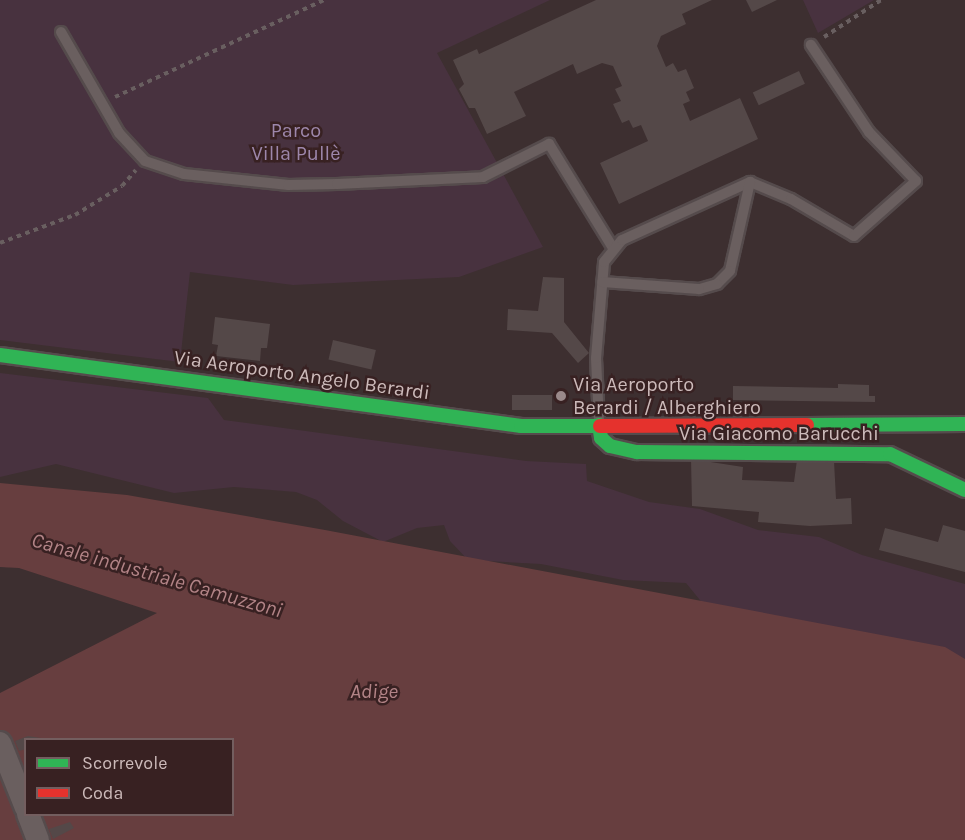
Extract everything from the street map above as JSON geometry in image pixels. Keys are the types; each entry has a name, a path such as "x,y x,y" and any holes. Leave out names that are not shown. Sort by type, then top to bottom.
{"street":[{"name":"Via Aeroporto Angelo Berardi","path":"0,355 521,426 965,424"},
{"name":"Via Giacomo Barucchi","path":"599,425 601,438 610,446 637,452 890,454 965,490"},
{"path":"0,743 24,803"},
{"path":"29,816 38,840"}],"lane":[{"path":"61,32 119,134 145,161 184,174 288,185 360,183 483,177 549,144 613,248"},
{"path":"599,425 596,358 604,262 613,248 622,240 750,182 791,199 854,236 915,181 869,132 811,45"},
{"path":"602,282 699,289 717,284 730,271 750,182"}],"path":[{"path":"102,103 324,0"},
{"path":"811,45 881,0"},
{"path":"0,243 75,215 122,186 145,161"}],"green space":[{"name":"Parco Villa Pullè","path":"0,0 550,0 437,53 543,247 459,277 293,285 190,272 180,362 0,340"},
{"path":"803,0 874,0 818,33"},
{"path":"0,373 208,398 224,420 526,461 586,464 587,481 649,502 700,509 758,530 819,537 862,555 965,584 965,690 713,616 686,583 623,580 541,564 468,560 450,541 444,525 417,528 383,542 343,521 317,500 296,492 234,487 174,493 56,464 0,477"}],"water":[{"name":"Adige","path":"0,483 127,495 945,647 965,659 965,840 0,840 0,693 157,613 19,568 0,567"}],"building":[{"path":"596,0 712,0 682,14 686,24 661,36 657,46 666,67 673,63 678,72 686,69 694,88 686,92 690,101 683,104 690,121 740,98 758,139 619,204 600,163 648,141 641,125 633,128 629,120 622,123 613,104 621,101 615,89 622,86 613,66 602,63 577,74 573,64 514,92 526,116 487,134 475,108 469,108 459,89 464,84 453,60 477,49 479,54"},
{"path":"746,0 777,0 752,12"},
{"path":"799,71 805,84 759,105 753,93"},
{"path":"543,277 564,278 564,322 589,353 578,363 552,333 507,330 508,309 538,311"},
{"path":"215,317 270,324 267,348 261,348 260,361 216,356 218,345 212,344"},
{"path":"333,340 376,350 371,369 329,359"},
{"path":"838,384 869,385 869,396 875,396 875,402 733,400 733,386 838,388"},
{"path":"512,395 552,395 552,410 512,410"},
{"path":"691,459 743,467 742,480 794,482 797,460 834,461 836,499 851,498 852,524 810,526 758,522 759,512 692,506"},
{"path":"943,525 965,531 965,572 879,550 885,528 938,542"},
{"path":"28,736 41,738 24,738 24,750 19,751 15,741"},
{"path":"70,822 74,828 53,839 49,829"}],"traffic: fast":[{"path":"0,355 521,426 600,426"},
{"path":"807,425 965,424"},
{"path":"599,425 601,438 610,446 637,452 890,454 965,490"}],"traffic: jam":[{"path":"600,426 807,425"}],"place":[{"name":"Via Aeroporto Berardi / Alberghiero","path":"561,396"}],"water label":[{"name":"Canale industriale Camuzzoni","path":"157,575"}]}
